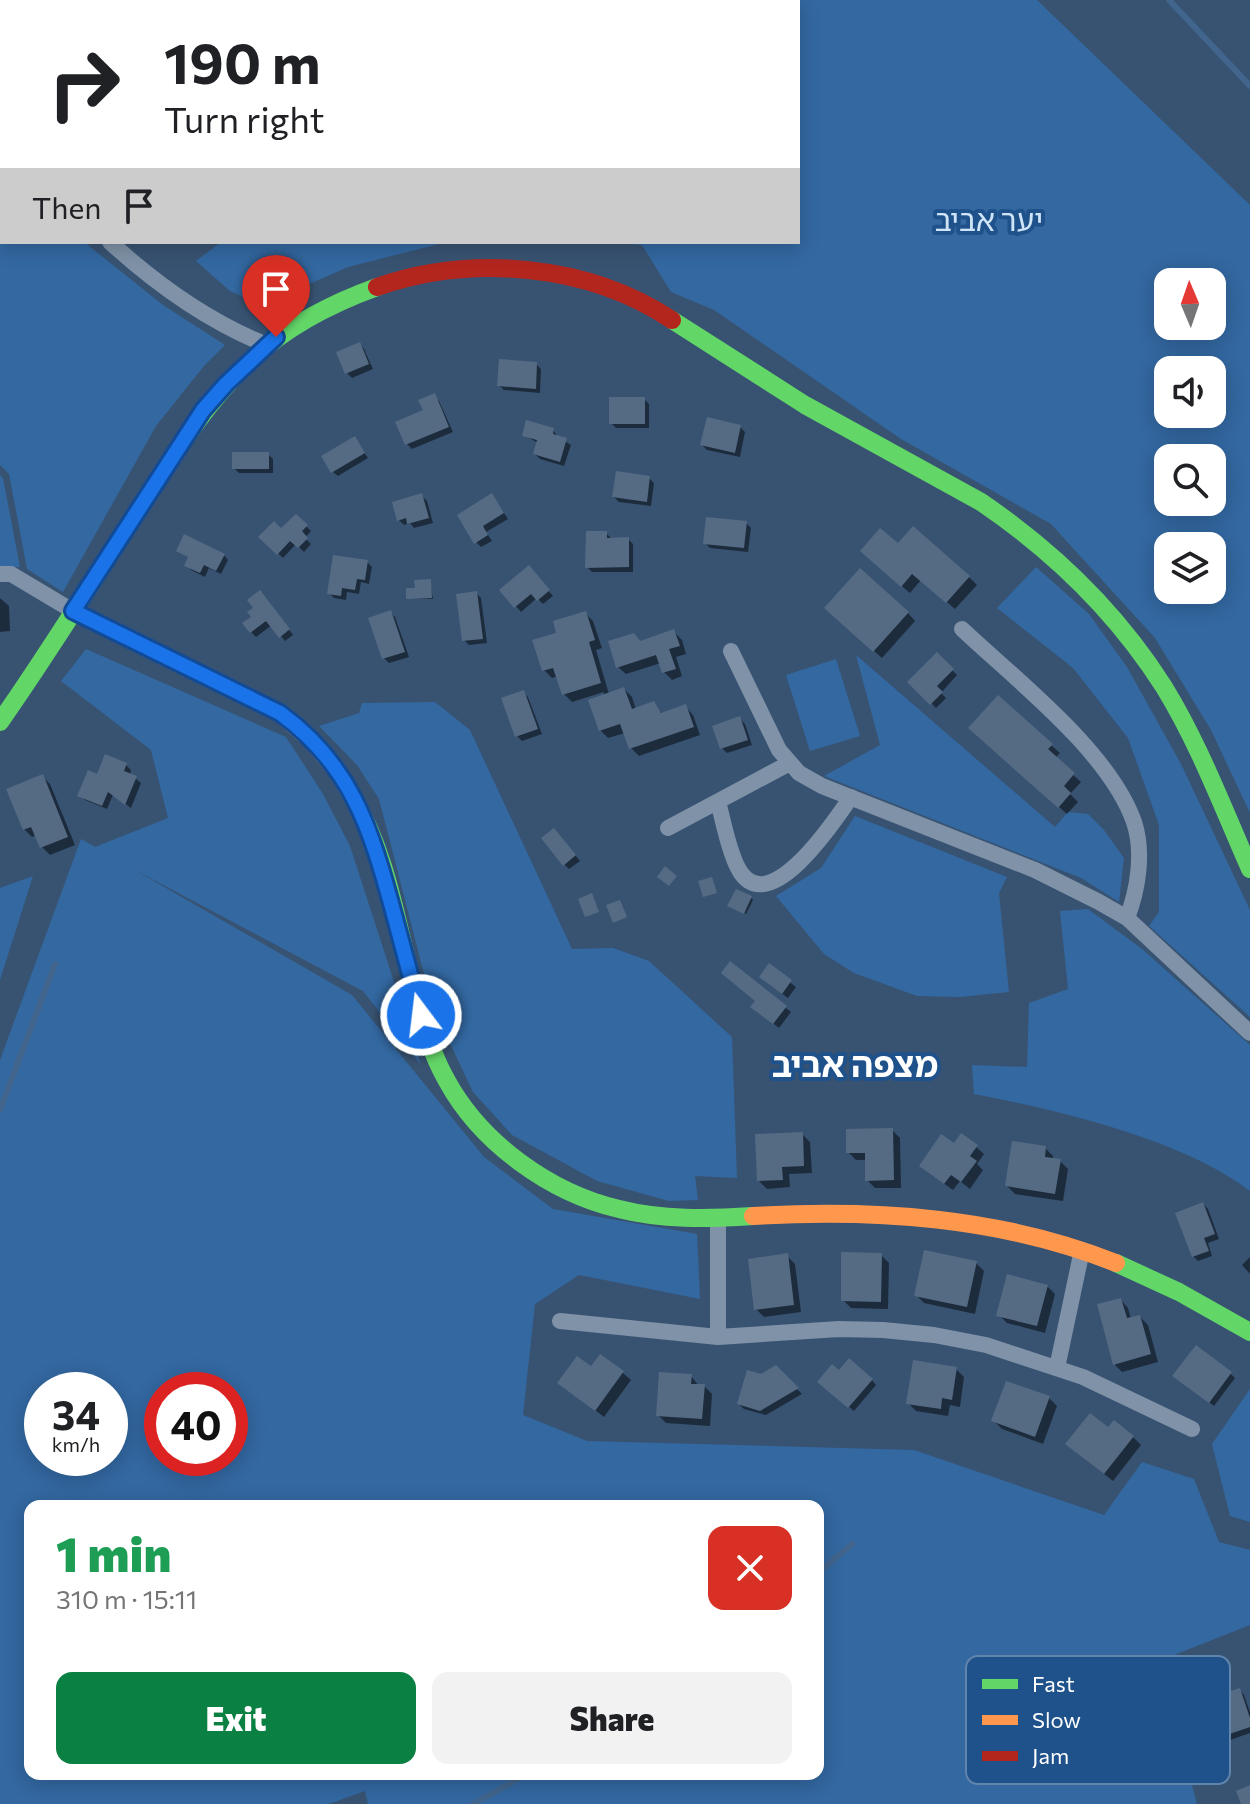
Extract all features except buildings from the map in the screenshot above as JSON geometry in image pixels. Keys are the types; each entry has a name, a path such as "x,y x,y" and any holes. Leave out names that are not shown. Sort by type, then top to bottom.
{"street":[{"path":"112,244 194,306 233,331 267,345"},
{"path":"0,722 203,410 267,345 310,316 390,284 461,271 524,270 602,286 637,299 801,402 962,490 1033,539 1062,565 1128,638 1176,706 1250,869"},
{"path":"0,574 11,574 73,611 280,713 324,752 342,776 369,829 421,1015 439,1066 453,1093 495,1141 561,1190 583,1200 639,1214 718,1220 839,1212 988,1226 1082,1250 1136,1271 1185,1294 1250,1332"},
{"path":"962,629 1087,747 1115,785 1134,822 1137,842 1137,892 1127,918"},
{"path":"731,651 788,764 822,786 1035,870 1127,918 1250,1033"},
{"path":"668,828 788,764"},
{"path":"718,802 738,870 751,882 766,884 803,860 824,837 851,797"},
{"path":"718,1220 718,1337"},
{"path":"1057,1368 1082,1250"},
{"path":"560,1321 718,1337 839,1329 934,1335 986,1345 1083,1377 1192,1429"}],"green space":[{"name":"יער אביב","path":"800,0 1037,0 1250,205 1250,813 1211,730 1155,638 1051,524 901,439 714,310 671,292 642,245 631,244 800,244"},
{"path":"0,244 87,244 163,305 225,345 156,426 63,592 27,569 9,474 0,465"},
{"path":"218,244 439,244 348,267 262,305 230,291 196,261"},
{"path":"0,475 3,478 20,567 0,568"},
{"path":"1036,567 1089,614 1127,667 1181,764 1250,910 1250,1017 1149,926 1159,912 1159,825 1128,738 1073,668 997,608"},
{"path":"86,649 286,737 323,794 350,846 421,1065 363,991 133,869 352,995 484,1157 553,1209 697,1234 700,1299 579,1275 535,1304 523,1415 587,1441 914,1450 1104,1515 1142,1462 1194,1479 1219,1542 1250,1550 1250,1625 1172,1656 966,1656 966,1784 1192,1784 1197,1804 368,1804 365,1791 329,1804 0,1804 0,1060 81,839 95,847 168,818 151,750 61,681"},
{"path":"856,655 1055,827 1068,812 1088,814 1124,858 1119,902 1081,878 824,776 880,745"},
{"path":"836,659 860,736 810,751 786,675"},
{"path":"435,702 470,730 572,949 613,948 649,961 732,1037 737,1178 695,1176 698,1200 669,1201 597,1181 512,1135 473,1092 432,1005 379,799 357,765 319,726 359,713 362,703"},
{"path":"855,816 1007,877 999,893 1009,992 960,997 917,996 854,973 824,954 776,896 821,868"},
{"path":"33,876 0,980 0,888"},
{"path":"1088,909 1142,949 1250,1045 1250,1191 1190,1156 1155,1142 1080,1118 974,1094 972,1065 1027,1067 1029,1003 1068,989 1060,911"},
{"path":"1250,1389 1250,1522 1230,1516 1212,1444"}],"waterway":[{"path":"1169,0 1250,86"},
{"path":"0,1110 55,964"},
{"path":"824,1568 852,1544"},
{"path":"473,1804 516,1780"}],"traffic: fast":[{"path":"0,722 174,455 217,396 251,360 294,326 377,287"},
{"path":"672,320 805,405 981,502 1033,541 1082,585 1126,634 1164,687 1199,754 1250,869"},
{"path":"353,798 383,867 417,1001 441,1070 461,1104 498,1145 543,1178 568,1191 619,1209 668,1217 753,1216"},
{"path":"1116,1263 1179,1292 1250,1332"}],"traffic: slow":[{"path":"73,611 280,713 312,741 337,771 353,798"},
{"path":"753,1216 845,1214 937,1220 1028,1235 1116,1263"}],"traffic: jam":[{"path":"377,287 451,270 529,270 567,276 604,287 639,301 672,320"}],"district":[{"name":"מצפה אביב","path":"855,1063"}],"route":[{"path":"276,337 249,360 203,410 73,611 280,713 324,752 357,801 369,829 421,1015"}]}
